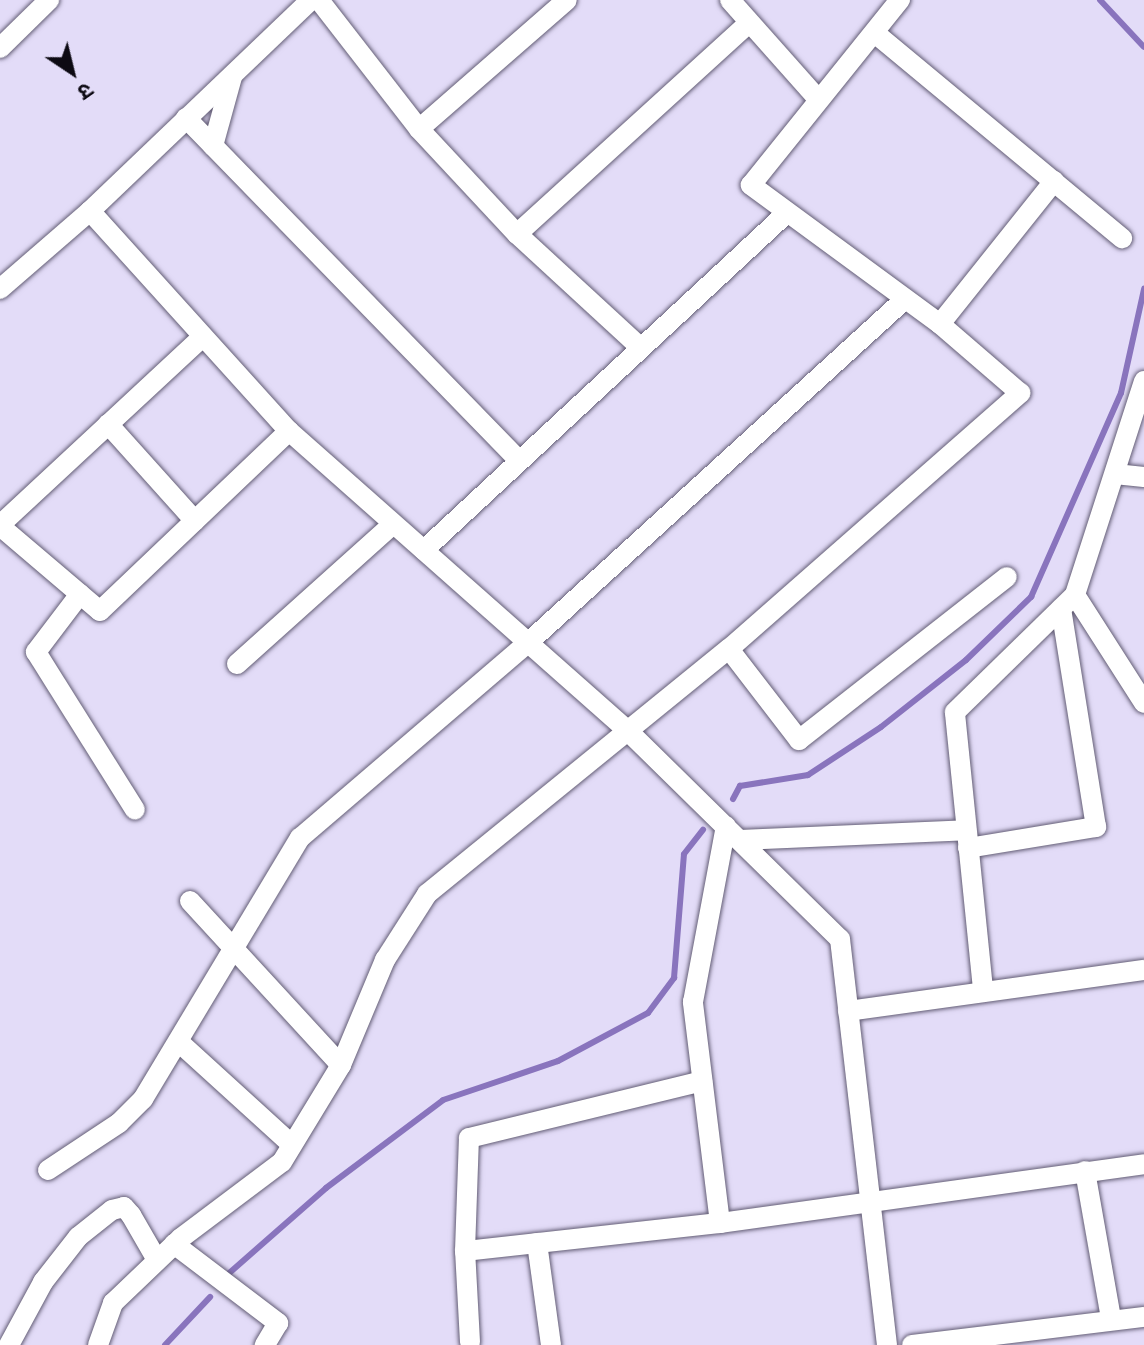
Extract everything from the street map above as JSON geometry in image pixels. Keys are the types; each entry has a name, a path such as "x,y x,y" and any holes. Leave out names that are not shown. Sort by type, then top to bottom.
{"street":[{"path":"3,281 90,211 311,0"},
{"path":"319,0 419,129 517,234 639,346"},
{"path":"419,129 567,0"},
{"path":"730,0 817,98"},
{"path":"98,1345 113,1303 174,1244 282,1162 341,1065 385,960 427,894 729,649 1020,393 940,324 786,214 751,185 817,98 876,34 900,0"},
{"path":"0,48 40,3"},
{"path":"517,234 749,23"},
{"path":"876,34 1122,238"},
{"path":"213,146 233,74"},
{"path":"186,118 518,459"},
{"path":"940,324 1054,181"},
{"path":"90,211 201,338 289,431 391,526 424,550 530,641 629,732 840,939 887,1345"},
{"path":"424,550 639,346 786,214"},
{"path":"48,1170 127,1115 180,1043 300,838 530,641 904,300"},
{"path":"201,338 0,525 100,611 289,431"},
{"path":"983,989 955,712 1068,602 1115,474 1144,381"},
{"path":"108,424 195,521"},
{"path":"1115,474 1144,477"},
{"path":"237,664 391,526"},
{"path":"729,649 799,740 1007,577"},
{"path":"80,594 36,652 135,810"},
{"path":"1068,602 1144,703"},
{"path":"733,833 967,839 1096,827 1068,602"},
{"path":"720,1223 693,1002 733,833"},
{"path":"190,901 341,1065"},
{"path":"848,1011 983,989 1144,970"},
{"path":"180,1043 292,1145"},
{"path":"470,1344 465,1251 469,1138 702,1081"},
{"path":"465,1251 720,1223 1144,1164"},
{"path":"1085,1171 1111,1318"},
{"path":"9,1345 43,1282 78,1237 112,1210 124,1207 157,1260"},
{"path":"537,1243 551,1345"},
{"path":"174,1244 278,1323 265,1345"},
{"path":"912,1345 1111,1318 1144,1317"}],"waterway":[{"path":"1100,0 1144,47"},
{"path":"733,799 740,786 808,775 881,727 966,660 1031,597 1121,393 1144,289"},
{"path":"227,1275 326,1188 443,1100 558,1061 648,1013 674,978 684,854 703,830"},
{"path":"165,1345 210,1297"}]}
